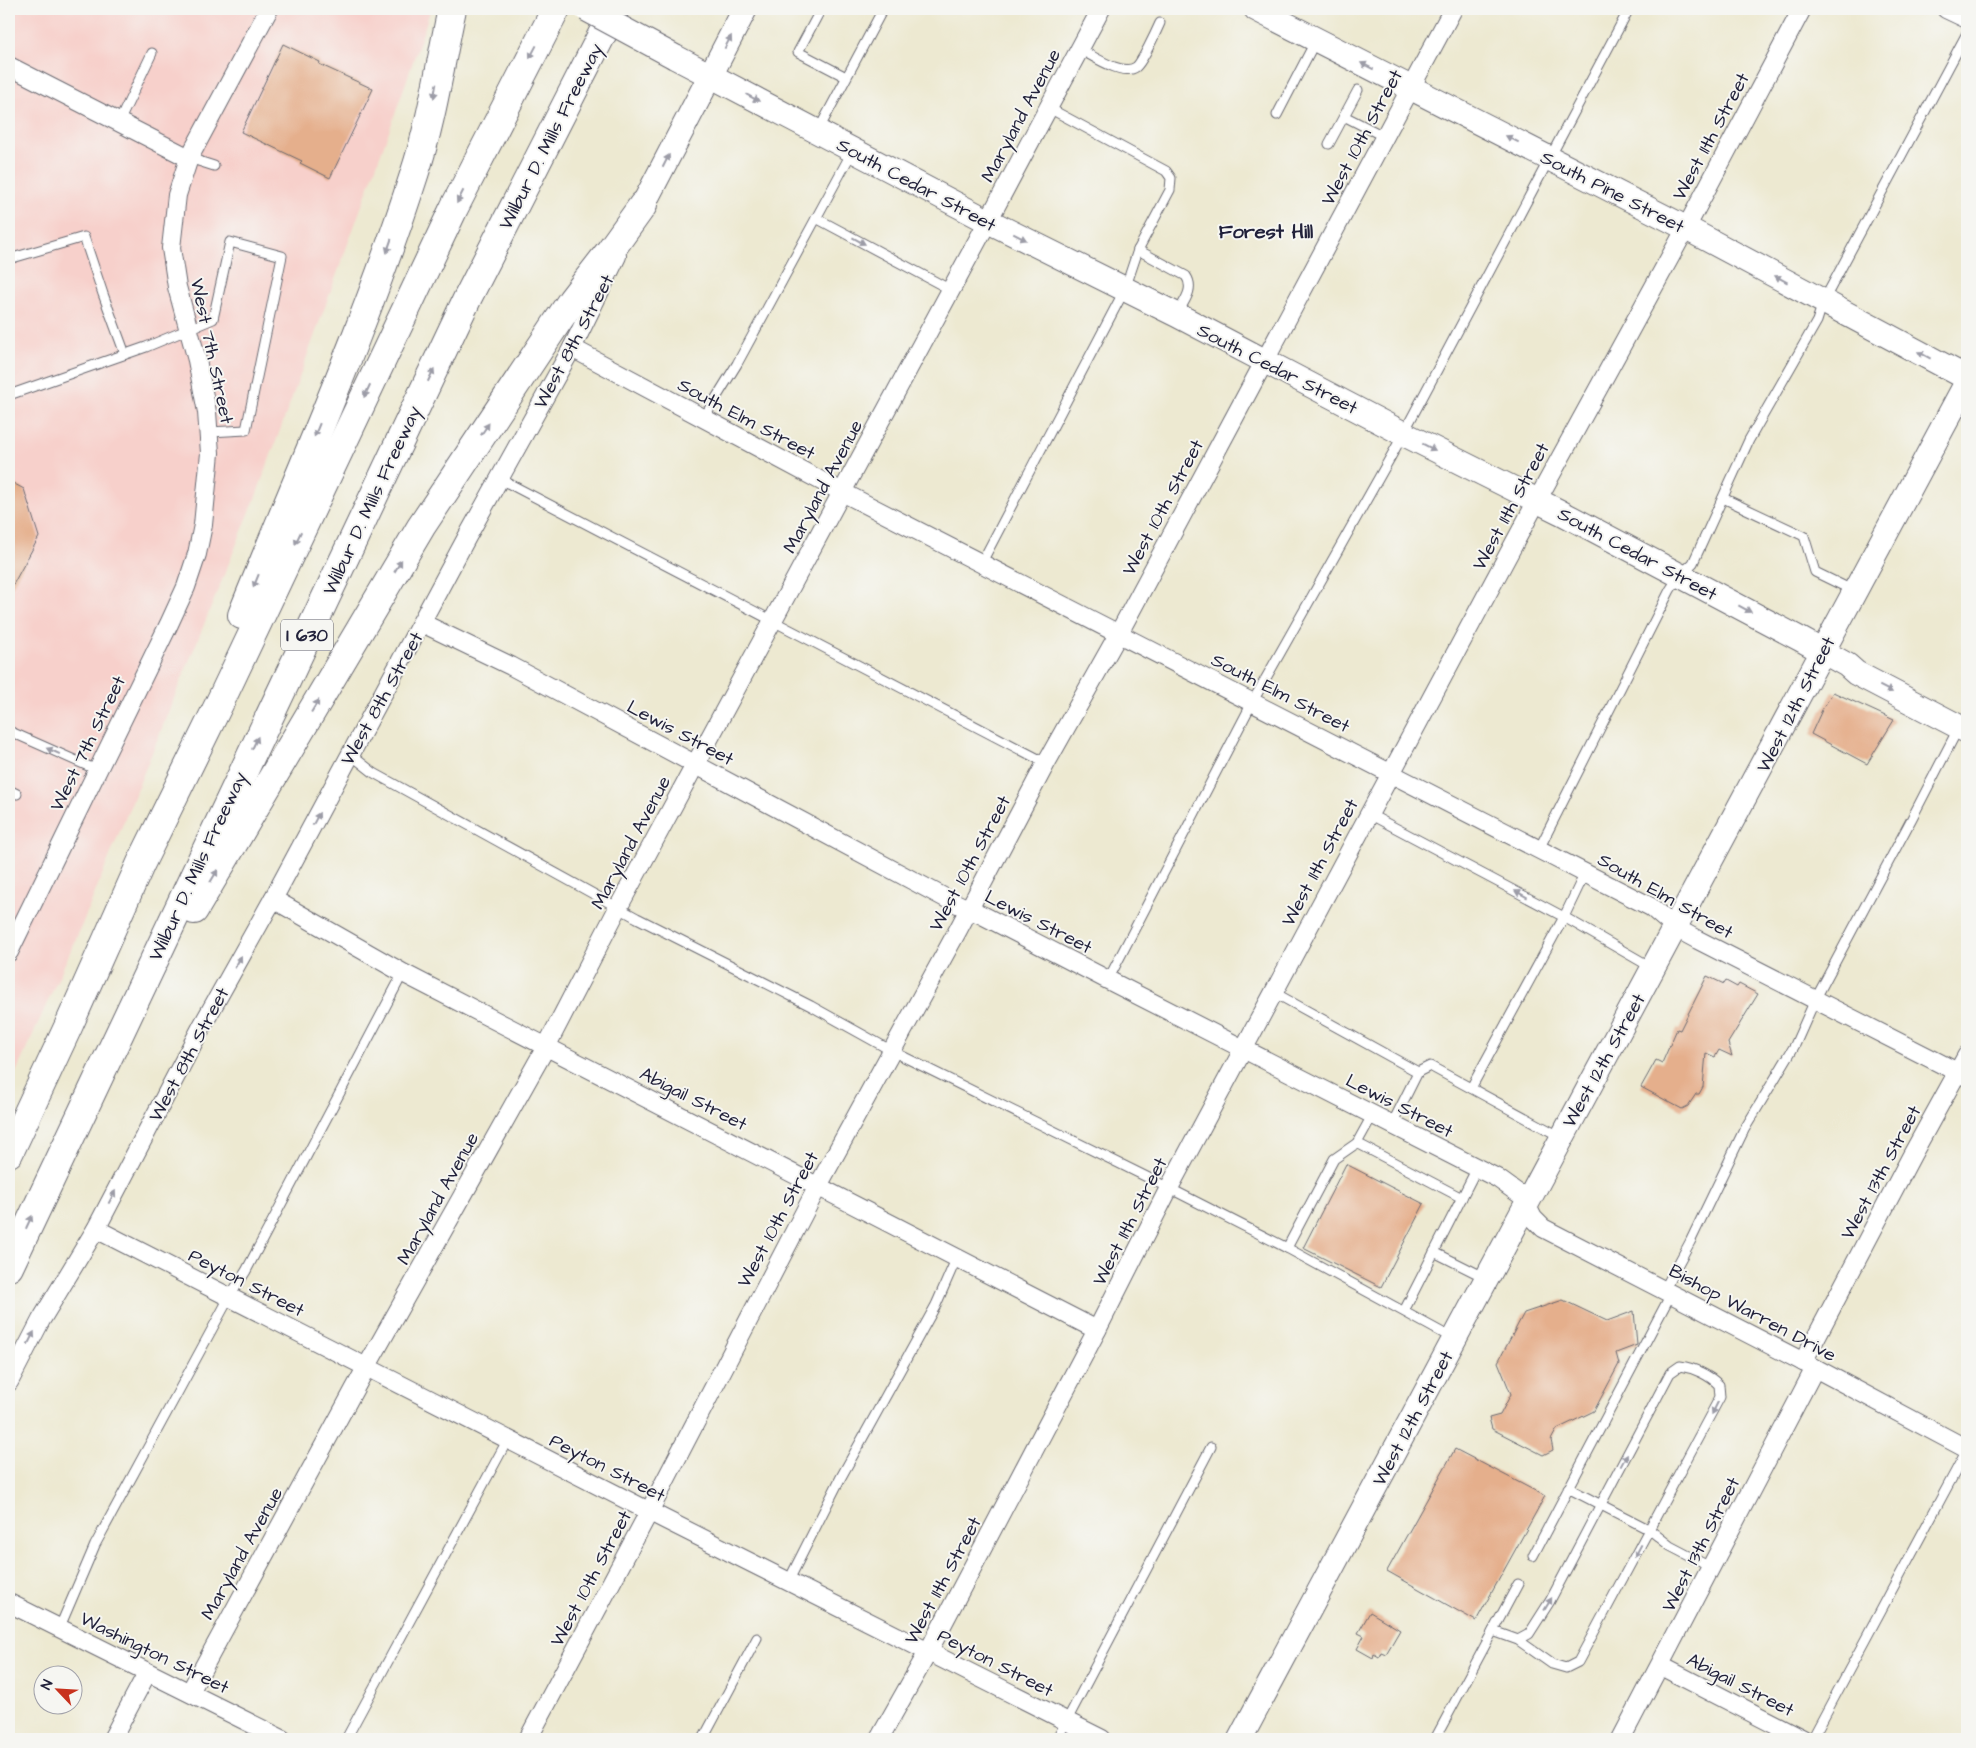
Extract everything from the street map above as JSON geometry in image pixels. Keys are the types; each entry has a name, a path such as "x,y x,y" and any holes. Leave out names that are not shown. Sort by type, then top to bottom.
{"highway":[{"path":"439,9 440,61"},
{"path":"141,863 374,290 417,165 429,123 452,9"},
{"name":"I 630","path":"9,1153 68,1027 141,863 221,700 454,208 556,9"},
{"name":"Wilbur D. Mills Freeway","path":"9,1266 468,297 615,9"},
{"path":"109,1053 426,519 572,300 643,204"}],"main road":[{"name":"South Cedar Street","path":"586,9 988,222 1177,315 1680,575 1822,651 1856,673 1963,729"},
{"name":"West 8th Street","path":"643,204 745,9"},
{"name":"South Pine Street","path":"1256,9 1280,17 1317,40 1686,228 1967,380"},
{"name":"West 12th Street","path":"1240,1739 1561,1137 1742,804 1967,380"}],"street":[{"name":"West 7th Street","path":"9,952 169,624 186,587 198,554 207,494 210,432 197,360 177,286 171,238 177,195 189,158 269,9"},
{"name":"Maryland Avenue","path":"190,1692 367,1366 546,1047 618,908 1101,9"},
{"name":"West 10th Street","path":"528,1739 649,1512 818,1186 1265,361 1453,9"},
{"name":"West 11th Street","path":"879,1739 928,1652 1243,1048 1686,228 1802,9"},
{"path":"1946,9 1967,20"},
{"path":"9,66 189,158"},
{"name":"West 8th Street","path":"9,1382 41,1320 96,1229 202,1026 274,899 350,754 572,348 643,204"},
{"name":"South Elm Street","path":"572,348 842,492 1651,906 1674,927 1962,1075"},
{"name":"Lewis Street","path":"422,623 511,666 968,909 1497,1178 1522,1196 1526,1205"},
{"name":"Abigail Street","path":"274,899 403,973 1097,1330"},
{"name":"West 13th Street","path":"1621,1739 1712,1568 1809,1365 1962,1075 1967,1055"},
{"name":"Bishop Warren Drive","path":"1526,1205 1533,1218 1543,1228 1809,1365 1967,1450"},
{"name":"Peyton Street","path":"96,1229 367,1366 649,1512 908,1640 928,1652 1102,1739"},
{"name":"Washington Street","path":"9,1603 282,1739"},
{"name":"Abigail Street","path":"1660,1666 1802,1739"},
{"path":"112,1739 147,1673"}],"lane":[{"path":"821,9 798,52 846,77"},
{"path":"817,131 883,9"},
{"path":"1108,980 1253,701 1404,434 1629,9"},
{"path":"1079,48 1117,69 1129,71 1137,66 1160,23"},
{"path":"1539,849 1680,575 1693,563 1749,440 1817,321 1823,302 1967,33"},
{"path":"1278,115 1317,40"},
{"path":"119,122 152,53"},
{"path":"1329,144 1358,90"},
{"path":"982,562 1125,289 1138,250 1170,190 1171,178 1166,171 1047,107"},
{"path":"1344,116 1385,137"},
{"path":"703,419 737,364 853,149"},
{"path":"189,158 214,166"},
{"path":"816,218 951,290"},
{"path":"9,259 84,238 102,294 125,354"},
{"path":"9,395 189,330 212,318 230,242 282,256 246,430 210,432"},
{"path":"1138,250 1186,276 1190,281 1190,290 1177,315"},
{"path":"500,479 1046,763"},
{"path":"1723,498 1804,536 1815,572 1854,591"},
{"path":"1533,1556 1667,1291 1744,1130 1795,1045 1815,1000 1963,729"},
{"path":"9,731 98,770"},
{"path":"350,754 374,773 618,908 811,1006 892,1051 1287,1248 1454,1339"},
{"path":"1369,814 1564,917 1653,968"},
{"path":"1470,1088 1564,917 1585,873"},
{"path":"59,1629 95,1545 230,1296 246,1271 403,973"},
{"path":"1273,992 1418,1072"},
{"path":"1392,1124 1418,1072 1430,1066 1561,1137"},
{"path":"1287,1248 1334,1159 1357,1143 1372,1114"},
{"path":"1357,1143 1462,1198"},
{"path":"1404,1312 1477,1168"},
{"path":"1434,1252 1486,1278"},
{"path":"788,1582 840,1479 936,1305 957,1257"},
{"path":"1493,1631 1518,1640 1552,1664 1566,1668 1578,1662 1720,1397 1719,1385 1713,1379 1690,1368 1680,1366 1670,1373 1550,1601 1529,1634 1518,1640"},
{"path":"346,1739 508,1439"},
{"path":"1057,1739 1211,1447"},
{"path":"1812,1739 1967,1450"},
{"path":"1568,1488 1650,1530 1670,1546 1712,1568"},
{"path":"1435,1739 1518,1584"},
{"path":"703,1739 758,1638"}],"shaded area":[{"path":"9,9 431,9 393,120 255,499 79,932 9,1088"}],"building":[{"path":"283,44 320,62 319,64 373,89 330,178 300,163 302,161 241,132"},
{"path":"9,481 24,489 39,537 9,592"},
{"path":"1833,692 1894,720 1867,764 1811,734"},
{"path":"1707,976 1724,984 1726,981 1737,987 1739,984 1758,994 1728,1043 1732,1056 1719,1050 1715,1057 1706,1053 1703,1087 1688,1106 1682,1109 1641,1087 1656,1060 1662,1063 1677,1029 1680,1030"},
{"path":"1346,1164 1424,1204 1381,1287 1303,1248"},
{"path":"1563,1300 1607,1321 1634,1311 1637,1345 1616,1353 1619,1364 1594,1411 1557,1429 1551,1440 1553,1450 1543,1455 1492,1429 1489,1418 1500,1415 1511,1394 1498,1362 1524,1313"},
{"path":"1455,1449 1545,1496 1476,1621 1387,1571"},
{"path":"1370,1612 1400,1630 1386,1654 1381,1652 1379,1657 1374,1654 1373,1658 1357,1649 1364,1636 1358,1633"}],"district":[{"name":"Forest Hill","path":"1266,231"}]}
